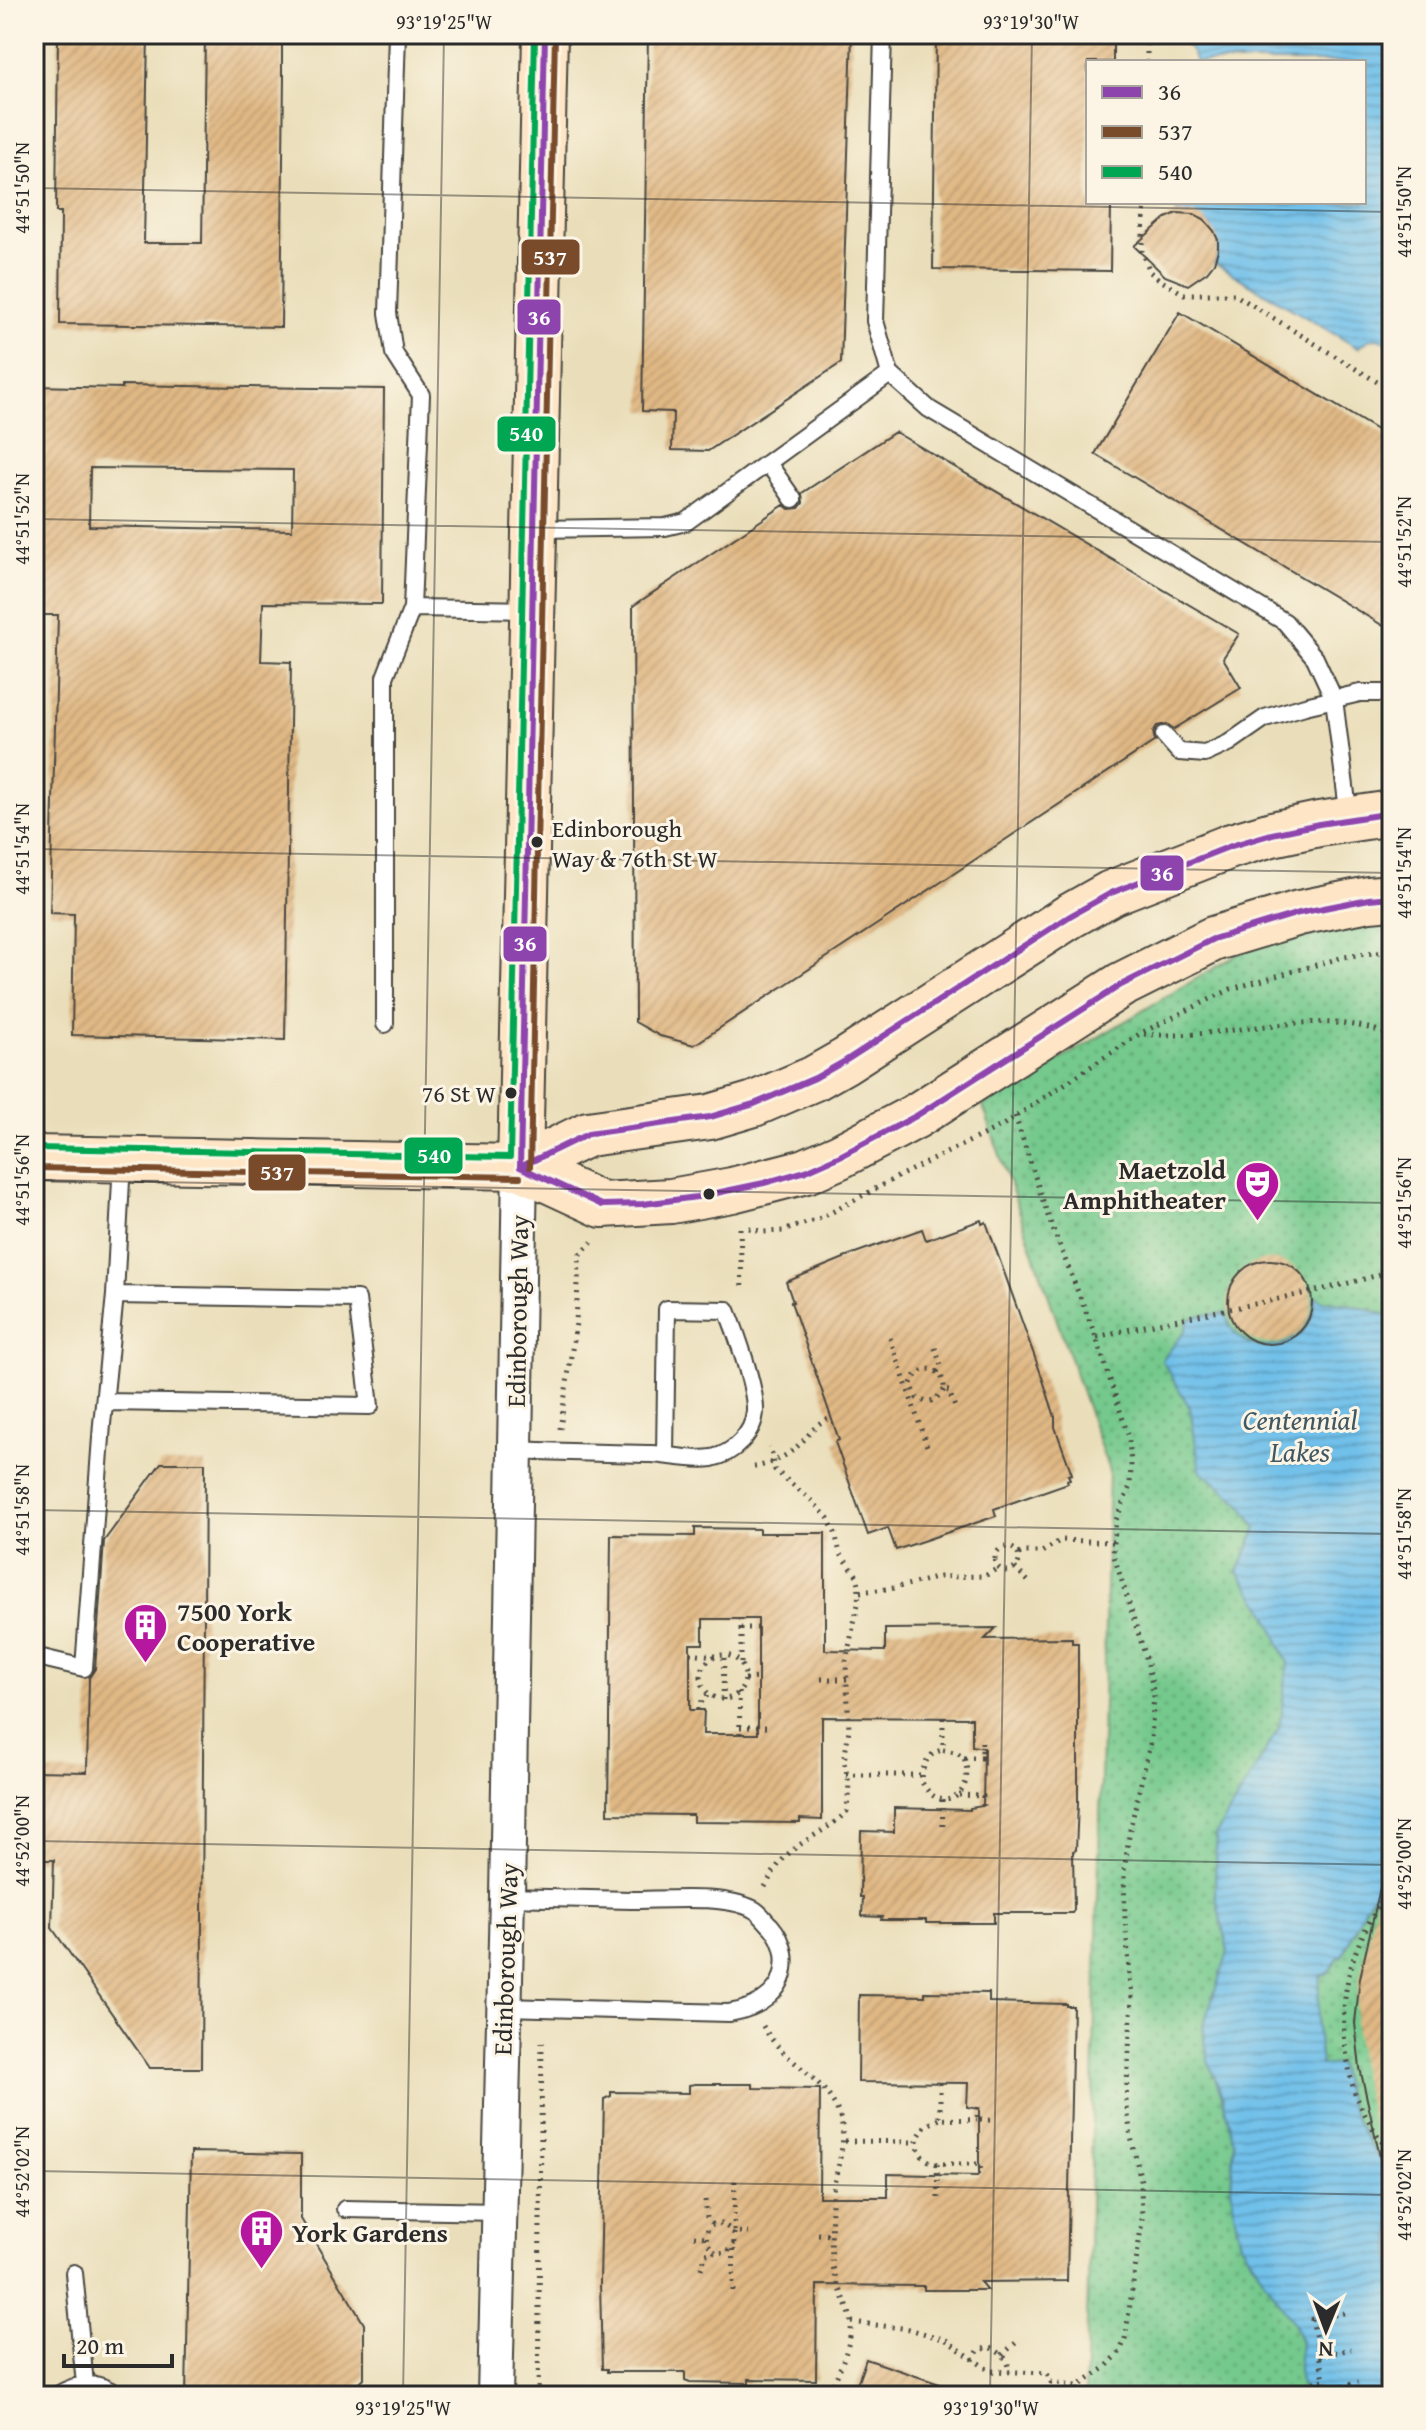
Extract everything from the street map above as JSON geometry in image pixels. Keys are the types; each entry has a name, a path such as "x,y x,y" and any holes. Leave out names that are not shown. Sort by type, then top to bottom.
{"street":[{"name":"Edinborough Way","path":"495,2396 545,34"},
{"path":"520,1167 588,1134 710,1117 782,1093 845,1061 1070,916 1111,893 1231,846 1272,834 1392,813"},
{"path":"34,1158 520,1167 602,1205 643,1204 697,1197 806,1171 840,1156 916,1116 1121,985 1202,944 1299,913 1392,897"}],"lane":[{"path":"385,1024 385,677 412,608 421,395 394,353 388,313 397,34"},
{"path":"883,34 875,321 890,374 929,409 1285,622 1315,658 1334,699 1350,819"},
{"path":"535,529 665,527 686,522 890,374"},
{"path":"768,463 793,499"},
{"path":"412,608 533,610"},
{"path":"1164,735 1179,752 1205,754 1229,743 1265,718 1360,693 1392,693"},
{"path":"34,1656 84,1668 115,1295 122,1159"},
{"path":"105,1402 370,1406 357,1299 115,1295"},
{"path":"515,1450 699,1459 716,1457 743,1439 755,1409 736,1333 727,1310 667,1309 665,1455"},
{"path":"503,2007 729,2013 756,2007 771,1996 784,1974 785,1963 778,1933 752,1908 717,1900 507,1897"},
{"path":"345,2209 498,2212"},
{"path":"74,2273 85,2384"},
{"path":"56,2396 70,2387 85,2384 100,2385 118,2396"}],"path":[{"path":"1147,34 1147,60"},
{"path":"1145,204 1142,251 1150,272 1160,280 1184,294 1234,294 1392,391"},
{"path":"732,1228 772,1232 807,1224 1003,1125 1141,1033 1231,989 1344,957 1392,951"},
{"path":"1141,1033 1179,1035 1331,1021 1359,1025 1392,1036"},
{"path":"1015,1116 1049,1219 1096,1337 1129,1438 1128,1495 1116,1520 1114,1559 1150,1674 1154,1709 1148,1758 1130,1829 1124,1871 1132,1998 1126,2100 1141,2181 1142,2221 1125,2339 1120,2352 1105,2368 1077,2387"},
{"path":"740,1228 742,1303"},
{"path":"557,1452 576,1323 579,1262 584,1248 595,1240"},
{"path":"1096,1337 1165,1320 1268,1301 1391,1271"},
{"path":"890,1338 927,1446"},
{"path":"935,1348 941,1366 937,1372"},
{"path":"928,1369 937,1372 943,1380 944,1390 935,1400 926,1402 907,1392 918,1372 928,1369"},
{"path":"943,1380 952,1377"},
{"path":"944,1390 949,1391 956,1410"},
{"path":"752,1908 773,1872 788,1854 847,1811 847,1649 860,1592 857,1576 840,1553 828,1518 775,1470 771,1434"},
{"path":"1019,1554 1042,1552 1061,1540 1113,1542"},
{"path":"998,1568 995,1557 999,1550 1009,1547 1019,1554"},
{"path":"860,1592 940,1577 985,1576 998,1568 1009,1571 1015,1568 1019,1554"},
{"path":"1015,1568 1028,1581"},
{"path":"716,1656 705,1664 700,1677 709,1694 723,1700 735,1696 745,1679 741,1665 741,1619"},
{"path":"741,1628 763,1628"},
{"path":"690,1653 724,1655 734,1658 741,1665"},
{"path":"723,1700 724,1655"},
{"path":"745,1679 758,1678"},
{"path":"821,1679 847,1679"},
{"path":"739,1692 740,1734"},
{"path":"698,1710 709,1694"},
{"path":"943,1718 943,1750"},
{"path":"740,1727 768,1727"},
{"path":"964,1758 967,1777 959,1795 951,1800 942,1800 925,1788 922,1775 928,1758 934,1752 943,1750 955,1752 964,1758 985,1758 982,1742"},
{"path":"846,1775 922,1775"},
{"path":"959,1795 983,1796 983,1806"},
{"path":"942,1800 943,1831"},
{"path":"1392,1888 1367,1926 1353,1957 1345,1984 1343,2029 1355,2095 1392,2156"},
{"path":"756,2007 764,2027 780,2050 814,2077 827,2093 838,2112 845,2141 834,2183 832,2235 835,2275 852,2322 843,2361 828,2396"},
{"path":"538,2396 542,2008"},
{"path":"940,2083 940,2119"},
{"path":"977,2120 978,2107"},
{"path":"981,2174 980,2164 937,2164 924,2159 917,2142 925,2126 940,2119 991,2120"},
{"path":"845,2141 917,2142"},
{"path":"937,2164 938,2198"},
{"path":"733,2291 735,2176"},
{"path":"705,2200 707,2218 712,2224"},
{"path":"716,2252 707,2244 706,2237 712,2224 720,2223 734,2232 748,2233"},
{"path":"818,2234 832,2235"},
{"path":"694,2236 706,2237"},
{"path":"701,2269 706,2254 728,2252 734,2243"},
{"path":"1344,2313 1312,2319 1319,2356 1326,2389 1358,2383"},
{"path":"852,2322 890,2325 936,2336 957,2346 990,2371 1047,2373 1051,2382 1074,2385 1082,2396"},
{"path":"1002,2355 1018,2341"},
{"path":"973,2360 978,2351 985,2347 992,2349 1008,2362 1009,2372"},
{"path":"1319,2356 1351,2349"},
{"path":"1290,2388 1324,2380"}],"green space":[{"path":"1392,923 1392,2396 1085,2396 1109,1471 983,1106 1268,936"}],"water":[{"path":"1172,34 1392,34 1392,350 1376,338 1358,348 1214,263 1217,243 1210,227 1196,216 1177,213 1174,204 1366,204 1366,60 1195,60"},
{"name":"Centennial Lakes","path":"1315,1296 1323,1301 1344,1303 1392,1316 1392,1870 1364,1908 1343,1956 1328,1973 1320,1976 1317,2026 1321,2066 1339,2064 1357,2123 1392,2174 1392,2396 1307,2396 1300,2382 1300,2340 1293,2323 1241,2243 1231,2187 1234,2142 1222,2096 1208,2060 1203,2026 1228,1952 1215,1894 1216,1835 1279,1728 1288,1663 1266,1612 1238,1572 1257,1528 1240,1503 1200,1470 1190,1408 1162,1360 1185,1331 1188,1320 1202,1315 1226,1313 1233,1330 1245,1341 1259,1346 1275,1346 1290,1341 1303,1331 1312,1316"}],"building":[{"path":"58,34 148,34 144,243 202,243 205,34 282,34 281,327 60,324 61,212 56,212"},
{"path":"648,34 852,34 841,363 708,451 672,450 673,412 642,411"},
{"path":"936,34 1113,34 1113,60 1086,60 1086,204 1111,204 1110,271 933,269"},
{"path":"1177,213 1194,214 1204,219 1218,240 1214,263 1188,285 1165,276 1134,246 1166,218"},
{"path":"1180,312 1392,439 1392,631 1095,454"},
{"path":"122,385 384,389 382,604 263,603 261,661 291,662 285,1040 72,1035 74,914 50,913 58,615 34,615 34,386 122,388","holes":["90,468 293,470 292,530 89,526"]},
{"path":"895,432 1239,634 1223,658 1241,688 1174,729 1167,724 1157,726 1153,732 1155,741 694,1045 660,1036 635,1022 633,606 784,505 789,509 799,508 803,503 802,493"},
{"path":"981,1220 982,1224 986,1222 1042,1377 1072,1474 1068,1475 1068,1483 994,1509 996,1516 896,1550 888,1528 868,1535 835,1442 839,1440 786,1282 922,1229 926,1240"},
{"name":"Maetzold Amphitheater","path":"1270,1260 1286,1263 1300,1272 1309,1286 1312,1302 1309,1318 1300,1332 1286,1341 1270,1344 1254,1341 1240,1332 1231,1318 1228,1302 1231,1286 1240,1272 1254,1263"},
{"name":"7500 York Cooperative","path":"161,1463 205,1463 201,2068 150,2068 52,1928 54,1860 34,1860 34,1771 87,1772 89,1678 95,1669 104,1541"},
{"path":"695,1528 759,1529 759,1533 825,1533 825,1650 885,1651 885,1629 996,1628 985,1639 1072,1638 1072,1643 1078,1643 1078,1803 1072,1913 994,1913 994,1923 926,1923 926,1920 881,1920 882,1917 862,1916 861,1831 894,1832 894,1808 970,1810 983,1806 984,1748 972,1746 972,1718 822,1717 822,1820 800,1819 800,1823 693,1822 693,1815 608,1814 611,1535 695,1536","holes":["703,1619 758,1619 758,1734 703,1734 704,1710 690,1710 690,1644 703,1644"]},
{"path":"1380,1888 1392,1889 1392,2156 1380,2157 1360,2068 1355,2023 1360,1978"},
{"path":"925,1992 989,1993 989,2002 1073,2006 1067,2281 980,2282 987,2290 817,2285 816,2380 690,2382 685,2380 685,2372 607,2372 607,2369 602,2369 600,2282 604,2099 611,2096 611,2092 689,2093 689,2085 695,2084 820,2089 819,2197 888,2197 888,2174 977,2176 979,2109 967,2107 968,2083 858,2082 859,1995 925,1996"},
{"name":"York Gardens","path":"191,2152 301,2154 301,2219 364,2324 364,2378 346,2396 186,2396"},
{"path":"866,2359 960,2391 959,2396 853,2396"}],"transit line":[{"name":"540","path":"34,1148 510,1157 535,34"},
{"name":"36","path":"520,1167 545,34"},
{"name":"537","path":"530,1167 555,34"},
{"name":"36","path":"520,1167 588,1134 710,1117 754,1104 815,1078 1111,893 1231,846 1272,834 1392,813"},
{"name":"36","path":"520,1167 602,1205 643,1204 697,1197 806,1171 916,1116 1121,985 1213,939 1299,913 1392,897"},
{"name":"537","path":"34,1168 520,1177"}],"place":[{"name":"Edinborough Way & 76th St W","path":"537,842"},
{"name":"76 St W","path":"511,1093"},
{"name":"Maetzold Amphitheater","path":"1257,1223"},
{"name":"7500 York Cooperative","path":"146,1665"},
{"name":"York Gardens","path":"261,2271"}]}
